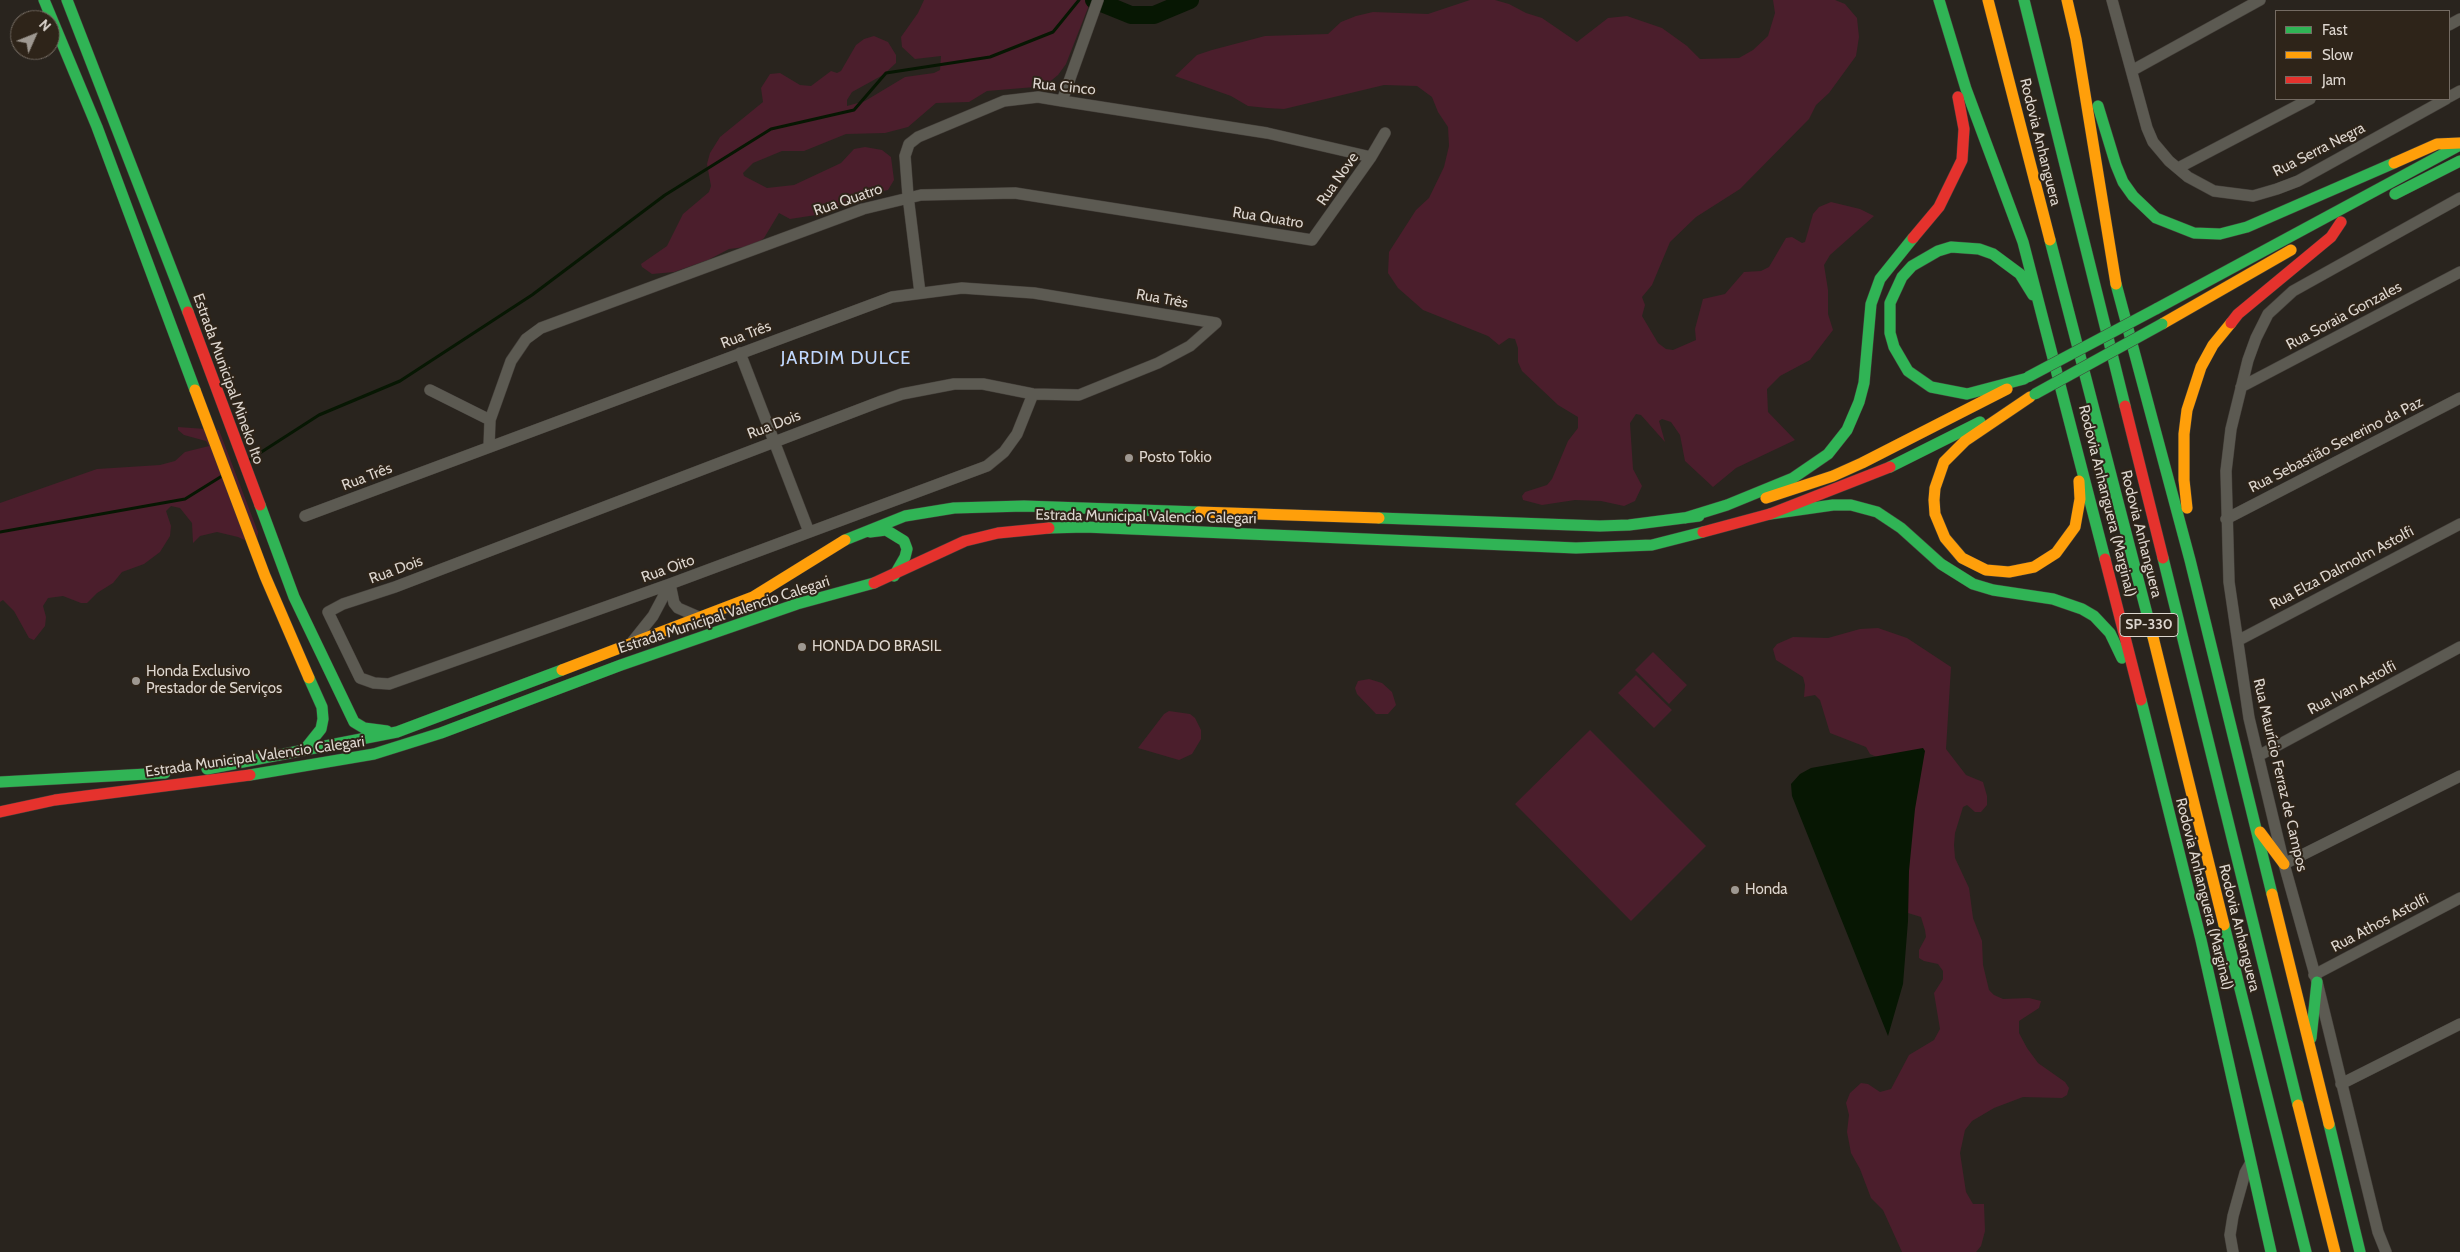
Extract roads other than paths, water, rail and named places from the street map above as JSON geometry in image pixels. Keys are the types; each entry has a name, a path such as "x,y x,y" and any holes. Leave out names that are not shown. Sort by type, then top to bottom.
{"main road":[{"path":"44,0 110,160 266,576 322,707 323,719 321,729 305,750"},
{"name":"Estrada Municipal Mineko Ito","path":"67,0 130,158 249,481 294,597 354,722 364,728 397,732"},
{"name":"Rodovia Anhanguera","path":"1988,0 2135,566 2306,1252"},
{"name":"Rodovia Anhanguera","path":"2024,0 2335,1252"},
{"path":"2067,0 2076,39 2114,274 2190,560 2360,1252"},
{"path":"1685,518 1727,505 1793,478 1828,454 1839,443 1854,416 1864,383 1871,304 1880,279 1943,202 1953,184 1962,160 1964,130 1940,2"},
{"name":"Rodovia Anhanguera (Marginal)","path":"1940,2 1966,89 2024,242 2050,336 2201,940 2271,1252"},
{"path":"2076,39 2086,62 2110,145 2123,182 2139,202 2156,218 2194,233 2220,234 2247,227 2437,144 2460,144"},
{"path":"2050,336 2025,280 2004,261 1993,254 1965,247 1938,251 1912,266 1902,277 1890,303 1890,333 1894,347 1908,371 1931,387 1968,394 2026,378 2460,144"},
{"path":"110,160 116,167 124,169 130,158"},
{"path":"2383,200 2460,161"},
{"path":"2069,413 2066,432 2080,486 2080,499 2078,516 2067,540 2046,561 2022,571 1998,572 1975,566 1962,558 1952,548 1939,527 1934,500 1944,462 1954,449 2032,395 2366,209"},
{"path":"2190,560 2191,536 2184,480 2184,434 2187,410 2201,366 2213,345 2238,314 2331,237 2341,222"},
{"name":"Estrada Municipal Valencio Calegari","path":"0,782 115,777 200,770 397,732 436,720 528,682 701,618 752,597 845,540 905,516 930,511 954,508 1024,506 1523,525 1629,525 1721,512 1832,476 1902,444 2026,378"},
{"name":"Estrada Municipal Valencio Calegari","path":"0,812 55,800 280,771 374,754 441,733 621,665 778,610 894,576 964,541 998,533 1038,528 1185,531 1615,548 1652,545 1770,514 1898,464 2032,395"},
{"path":"1770,514 1832,505 1865,508 1889,518 1941,564 1973,584 1993,590 2053,599 2082,609 2094,616 2110,633 2144,711"},
{"path":"864,532 886,530 904,541 907,549 905,557 894,576"},
{"path":"2256,827 2284,864"},
{"path":"2310,1048 2315,1017 2316,978"}],"street":[{"path":"1062,100 1098,0"},
{"name":"Rua Serra Negra","path":"2112,0 2133,70 2146,128 2153,142 2161,153 2178,168 2199,184 2214,191 2253,196 2298,181 2443,100"},
{"path":"2133,70 2260,0"},
{"name":"Rua Cinco","path":"920,293 905,156 910,144 918,137 1004,101 1038,98 1062,100 1267,133 1371,157"},
{"path":"2178,168 2308,100"},
{"name":"Rua Nove","path":"1312,240 1371,157 1385,133"},
{"name":"Rua Quatro","path":"488,447 490,420 511,361 526,339 541,328 863,209 908,196 973,192 1015,193 1312,240"},
{"name":"Rua Maurício Ferraz de Campos","path":"2386,1252 2378,1232 2316,978 2284,864 2258,756 2244,686 2239,640 2229,582 2226,471 2232,429 2248,360 2268,314 2293,291 2460,198"},
{"name":"Rua Soraia Gonzales","path":"2241,387 2460,272"},
{"name":"Rua Três","path":"305,516 892,297 962,288 1034,293 1216,323"},
{"name":"Rua Dois","path":"343,604 395,587 879,402 954,384 983,384 1032,394 1079,395 1158,363 1190,346 1216,323"},
{"path":"740,354 808,532"},
{"path":"430,390 490,420"},
{"name":"Rua Oito","path":"343,604 328,612 353,667 360,678 374,683 390,684 670,584 996,461 1017,434 1032,394"},
{"name":"Rua Sebastião Severino da Paz","path":"2226,519 2460,398"},
{"name":"Rua Elza Dalmolm Astolfi","path":"2239,640 2460,524"},
{"path":"670,584 674,603 701,618"},
{"path":"629,645 653,616 670,584"},
{"name":"Rua Ivan Astolfi","path":"2258,756 2460,647"},
{"path":"2284,864 2460,776"},
{"name":"Rua Athos Astolfi","path":"2316,978 2460,898"},
{"path":"2342,1084 2460,1024"},
{"path":"2233,1252 2230,1235 2233,1216 2245,1173 2251,1163"},
{"path":"2260,1202 2265,1252"}],"waterway":[{"path":"249,460 319,415 400,381 532,295 665,195 771,129 854,110 886,73 990,57 1053,32 1079,0"},
{"path":"1094,0 1131,15 1154,15 1190,0"},
{"path":"0,532 185,499 222,476"}],"place":[{"name":"Posto Tokio","path":"1129,458"},
{"name":"HONDA DO BRASIL","path":"802,647"},
{"name":"Honda Exclusivo Prestador de Serviços","path":"136,681"},
{"name":"Honda","path":"1735,890"}],"district":[{"name":"JARDIM DULCE","path":"846,359"}]}
